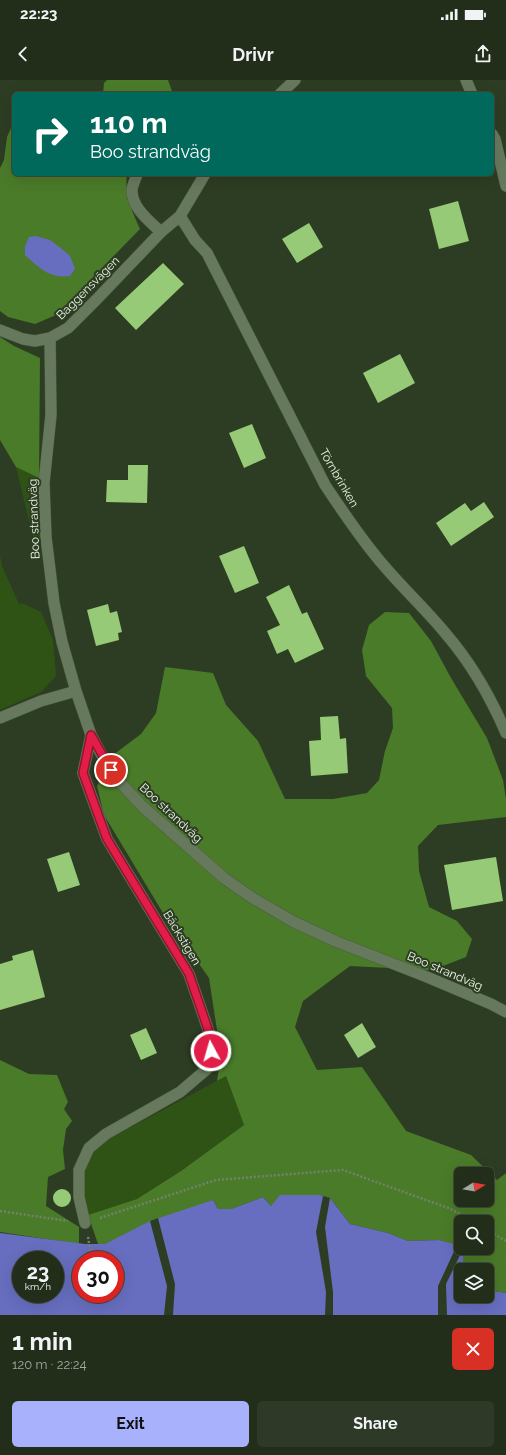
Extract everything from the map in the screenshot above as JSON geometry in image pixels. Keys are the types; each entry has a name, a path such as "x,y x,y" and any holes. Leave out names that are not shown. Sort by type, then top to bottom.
{"street":[{"path":"282,92 295,80"},
{"path":"466,80 471,92"},
{"path":"494,137 506,186"},
{"path":"136,176 132,189 138,210 161,232"},
{"name":"Baggensvägen","path":"0,330 23,339 35,341 50,338 68,328 161,232 180,216 204,176"},
{"name":"Törnbrinken","path":"180,216 206,253 326,485 344,514 374,555 446,634 484,689 506,733"},
{"name":"Boo strandväg","path":"50,338 51,415 44,483 46,537 54,603 62,642 76,691 91,735 117,779 142,806 219,873 251,897 294,922 335,941 427,977 491,1004 506,1012"},
{"path":"0,718 41,701 76,691"},
{"name":"Bäckstigen","path":"85,1223 79,1197 79,1170 89,1148 106,1134 180,1092 207,1069 211,1051 210,1035 189,974 107,839 83,773 91,735"}],"path":[{"path":"0,1211 85,1223 216,1180 343,1170 451,1209 461,1215"},
{"path":"85,1223 90,1251"},
{"path":"494,1234 506,1241"}],"green space":[{"path":"107,80 168,80 172,92 103,92 104,83"},
{"path":"12,126 12,176 127,176 128,195 140,229 56,315 35,324 8,317 0,311 0,168 4,160 7,137"},
{"path":"0,337 14,346 40,358 39,478 16,467 0,440"},
{"path":"16,467 39,478 38,502 40,539 36,549"},
{"path":"0,556 2,566 19,604 22,603 41,612 53,640 56,676 41,692 0,710"},
{"path":"385,612 409,613 431,641 487,738 503,780 506,799 506,817 438,825 418,846 419,871 429,907 457,921 472,939 466,957 428,970 350,966 303,1001 295,1027 317,1070 362,1067 406,1131 471,1155 483,1167 454,1167 454,1207 494,1207 494,1177 497,1180 506,1173 506,1293 494,1291 494,1263 463,1263 463,1255 494,1255 494,1215 454,1215 454,1245 439,1240 408,1241 388,1233 350,1224 330,1198 320,1195 271,1206 263,1197 231,1209 218,1209 213,1200 105,1244 98,1244 88,1215 137,1199 181,1171 244,1125 226,1076 217,1081 221,1056 209,978 163,913 104,815 97,786 113,755 141,734 156,713 165,667 213,673 226,705 258,741 285,799 333,799 367,793 379,780 385,751 393,728 392,708 366,676 362,650 369,625"},
{"path":"0,1060 29,1074 57,1075 68,1102 64,1109 72,1121 66,1129 63,1150 65,1169 48,1177 46,1206 79,1227 79,1244 0,1232"},
{"path":"226,1076 244,1125 181,1171 137,1199 88,1215 84,1182 87,1166 94,1151 109,1139"}],"water":[{"path":"36,236 50,240 70,256 75,269 70,276 56,276 45,272 25,255 25,246 29,237"},
{"path":"280,1195 320,1195 330,1198 350,1224 388,1233 408,1241 439,1240 454,1244 454,1255 463,1255 463,1263 454,1263 454,1303 494,1303 494,1291 506,1293 506,1315 0,1315 0,1233 85,1244 105,1244 150,1221 213,1200 218,1209 231,1209 263,1197 271,1206"}],"pier":[{"path":"323,1196 330,1198 325,1227 333,1292 333,1315 325,1315 326,1292 316,1232"},
{"path":"158,1218 175,1284 173,1315 164,1315 167,1286 150,1221"},
{"path":"454,1251 454,1255 460,1255 456,1263 454,1263 454,1268 446,1284 447,1315 438,1315 438,1286"}],"building":[{"path":"458,201 469,241 439,249 429,209"},
{"path":"309,223 323,247 297,263 282,239"},
{"path":"163,263 184,284 136,330 115,308"},
{"path":"400,354 415,383 378,403 363,373"},
{"path":"252,424 266,458 244,468 229,433"},
{"path":"128,465 148,465 147,503 106,502 107,480 128,480"},
{"path":"484,502 494,517 451,546 436,523 465,503 471,511"},
{"path":"244,546 259,583 235,593 219,556"},
{"path":"289,585 302,614 307,612 324,649 295,663 288,649 277,654 267,631 280,625 266,597"},
{"path":"108,604 110,613 117,611 122,632 118,633 119,640 96,646 87,610"},
{"path":"338,716 340,739 346,738 348,773 311,776 309,741 321,740 320,717"},
{"path":"69,852 80,885 58,892 47,859"},
{"path":"496,857 503,901 452,910 444,865"},
{"path":"33,950 45,997 0,1010 0,964 13,960 12,956"},
{"path":"362,1023 376,1047 358,1058 344,1035"},
{"path":"146,1028 157,1053 141,1060 130,1035"},
{"path":"62,1189 68,1192 71,1198 68,1204 62,1207 56,1204 53,1198 56,1192"}],"route":[{"path":"111,770 91,735 83,773 107,839 189,974 210,1035 211,1051"}]}
